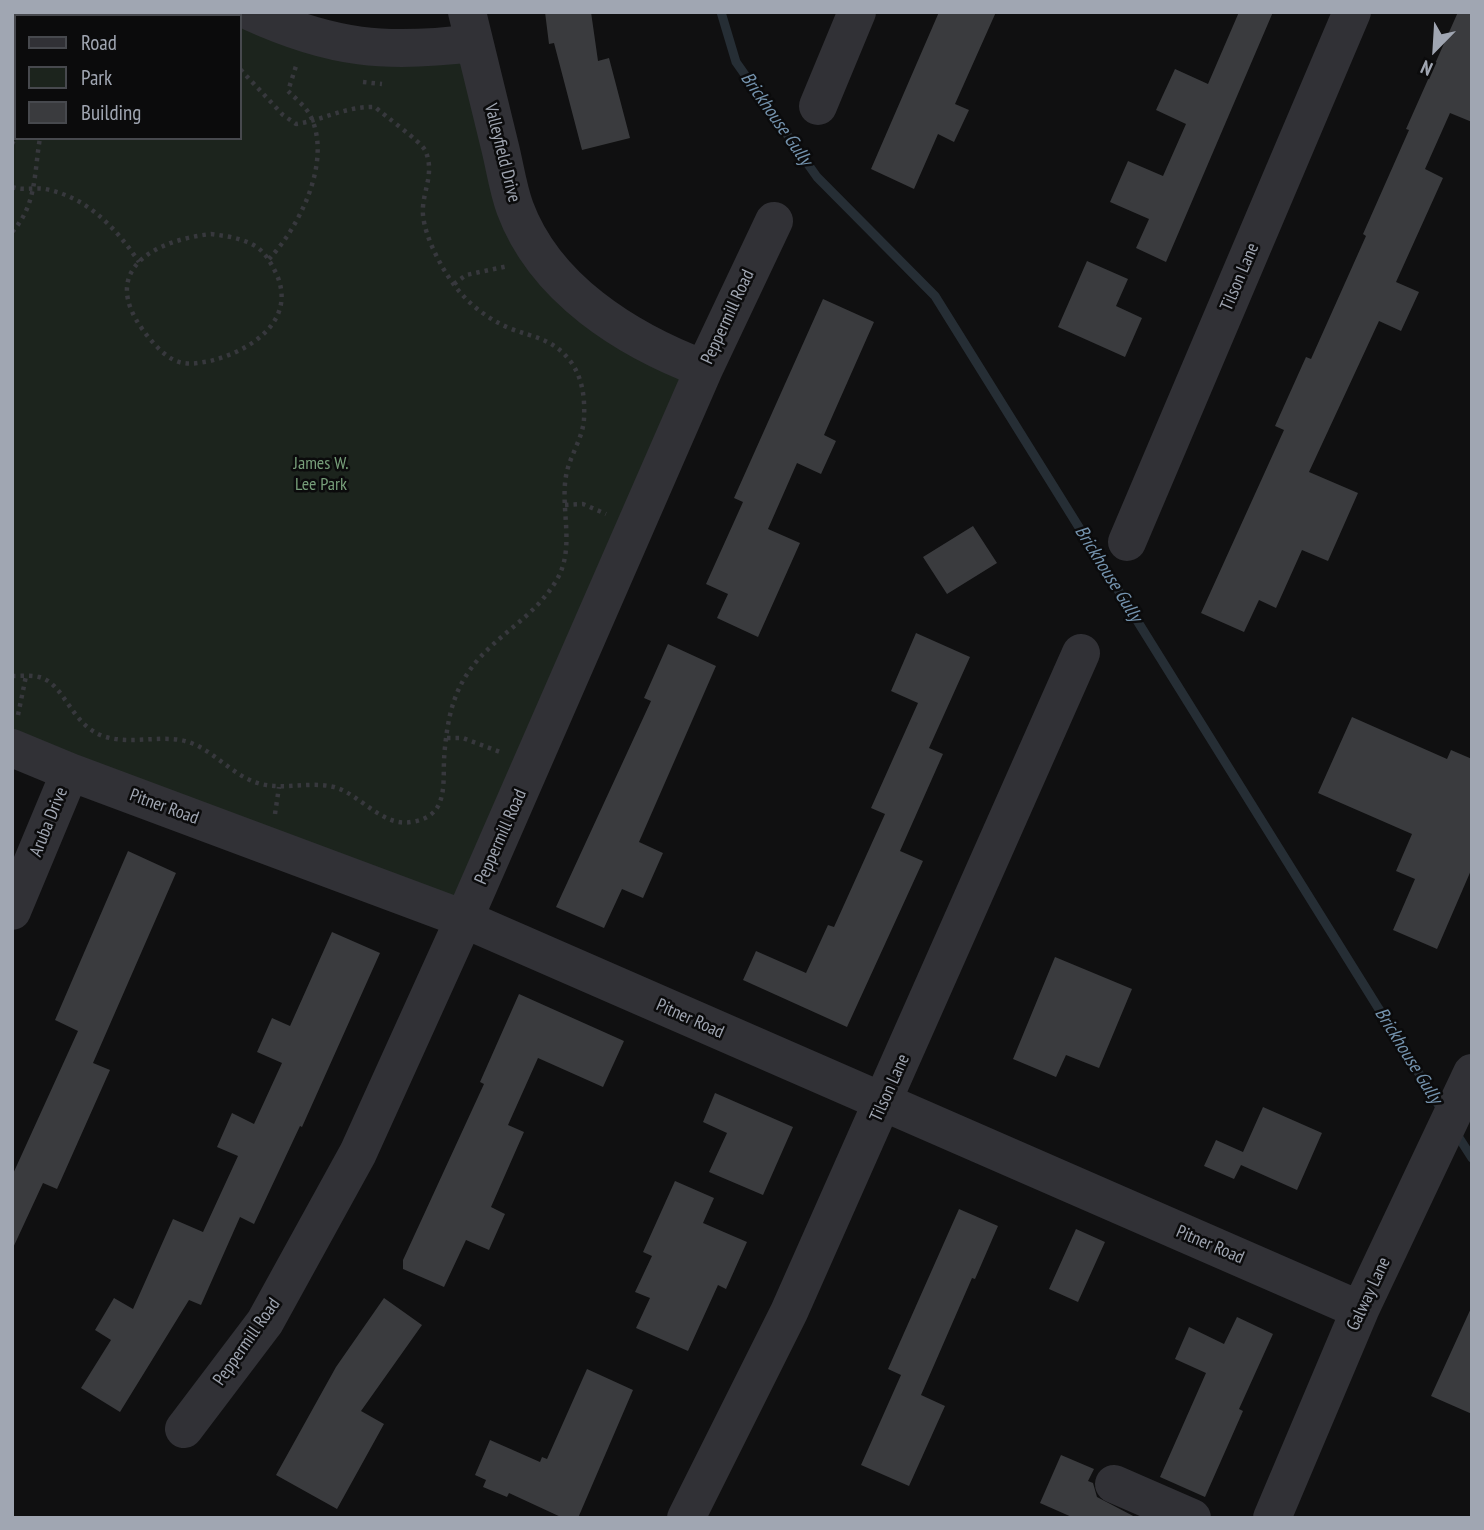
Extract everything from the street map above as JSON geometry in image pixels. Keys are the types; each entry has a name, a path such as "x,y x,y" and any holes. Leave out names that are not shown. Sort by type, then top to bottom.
{"street":[{"path":"251,12 307,36 374,48 423,49 471,28"},
{"path":"818,106 857,12"},
{"name":"Tilson Lane","path":"1127,542 1352,12"},
{"name":"Valleyfield Drive","path":"471,28 515,209 535,246 556,274 582,301 638,339 704,369"},
{"name":"Peppermill Road","path":"184,1429 265,1322 358,1153 464,919 704,369 774,220"},
{"name":"Tilson Lane","path":"686,1518 789,1312 1081,653"},
{"name":"Pitner Road","path":"15,731 69,772 464,919 1360,1310"},
{"name":"Aruba Drive","path":"12,911 69,772"},
{"name":"Galway Lane","path":"1272,1518 1360,1310 1468,1081"},
{"path":"1115,1484 1192,1518"}],"path":[{"path":"269,258 299,220 312,189 316,149 313,122 308,112 288,90 307,36"},
{"path":"12,676 41,677 57,689 72,714 88,728 106,737 184,740 208,751 242,776 279,787 334,787 391,819 408,823 422,820 442,800 446,784 444,761 454,700 475,662 491,644 538,606 558,578 567,545 565,480 571,453 584,424 581,381 558,346 544,337 510,328 488,317 468,301 454,284 442,265 423,218 429,184 424,148 375,107 342,110 313,122 296,124 283,116 242,71"},
{"path":"12,232 28,209 34,188 40,140"},
{"path":"12,187 43,188 81,201 100,215 138,262"},
{"path":"211,234 236,238 256,247 269,258 282,291 280,312 268,330 254,343 228,357 192,365 174,360 142,329 129,305 126,290 129,275 138,262 166,242 211,234"},
{"path":"454,284 466,275 512,266"},
{"path":"565,505 583,503 607,514"},
{"path":"15,731 26,676"},
{"path":"447,738 463,738 504,754"},
{"path":"275,822 279,787"}],"green space":[{"name":"James W. Lee Park","path":"251,12 474,43 535,246 704,369 464,919 12,748 12,43 14,39 14,140 242,140 242,14 24,14"}],"building":[{"path":"545,12 591,12 598,61 609,58 630,138 582,150 554,43 549,44"},
{"path":"939,12 996,12 955,104 969,110 954,142 938,134 914,189 871,169"},
{"path":"1239,12 1273,12 1166,262 1136,248 1149,219 1110,202 1128,161 1163,176 1186,124 1156,110 1175,69 1208,84"},
{"path":"1458,12 1472,12 1472,122 1450,113 1425,169 1443,178 1396,282 1419,292 1401,331 1379,321 1309,472 1358,493 1328,561 1302,550 1276,608 1259,600 1244,632 1201,613 1284,430 1275,426 1306,357 1311,359 1366,236 1363,234 1409,130 1406,129"},
{"path":"1087,261 1128,279 1116,306 1142,318 1125,357 1058,327"},
{"path":"823,299 874,322 824,435 836,441 821,474 797,463 768,529 800,543 758,637 717,618 728,594 706,584 743,502 734,498"},
{"path":"973,526 997,563 947,594 923,557"},
{"path":"916,633 970,657 929,748 943,754 900,851 923,861 847,1027 743,980 756,951 806,973 828,925 834,927 885,814 871,808 918,703 891,691"},
{"path":"668,644 716,666 639,842 663,853 643,898 622,889 604,928 556,907 651,701 644,698"},
{"path":"1352,717 1447,759 1451,750 1472,759 1472,868 1437,949 1393,930 1415,879 1396,871 1412,834 1318,793"},
{"path":"128,851 176,873 93,1063 110,1070 57,1189 43,1183 12,1250 12,1176 78,1031 55,1020"},
{"path":"332,932 380,953 302,1127 300,1126 254,1224 240,1217 201,1305 189,1300 120,1412 81,1388 111,1340 95,1330 114,1298 133,1309 173,1219 203,1232 238,1156 217,1147 232,1113 254,1124 282,1063 257,1052 272,1018 290,1026"},
{"path":"1055,957 1132,989 1099,1068 1066,1055 1056,1077 1013,1059"},
{"path":"519,994 624,1041 603,1087 538,1058 508,1125 524,1132 491,1207 505,1214 489,1250 466,1240 444,1287 403,1269 403,1260 484,1084 480,1082"},
{"path":"715,1093 793,1127 763,1195 709,1172 727,1133 703,1122"},
{"path":"1263,1107 1322,1133 1297,1190 1241,1165 1234,1179 1204,1166 1216,1140 1243,1152"},
{"path":"675,1181 714,1198 703,1223 747,1242 726,1289 718,1285 688,1351 636,1328 650,1298 635,1292 652,1256 643,1252"},
{"path":"959,1209 998,1226 921,1395 945,1406 909,1486 861,1465 901,1375 888,1369"},
{"path":"1076,1229 1105,1242 1078,1302 1049,1289"},
{"path":"384,1298 422,1325 361,1411 384,1424 337,1509 276,1475 336,1367"},
{"path":"1472,1306 1472,1414 1431,1396"},
{"path":"1237,1317 1273,1334 1239,1409 1243,1411 1205,1497 1160,1477 1206,1373 1175,1359 1189,1327 1224,1344"},
{"path":"587,1369 633,1390 578,1518 563,1518 509,1493 507,1497 483,1487 486,1480 475,1475 490,1440 540,1462 542,1457 547,1459"},
{"path":"1061,1455 1094,1469 1088,1481 1093,1483 1097,1497 1137,1518 1074,1518 1040,1503"}],"waterway":[{"name":"Brickhouse Gully","path":"721,12 736,62 817,177 935,296 1443,1112"},
{"name":"Brickhouse Gully","path":"1456,1133 1472,1158"}]}
